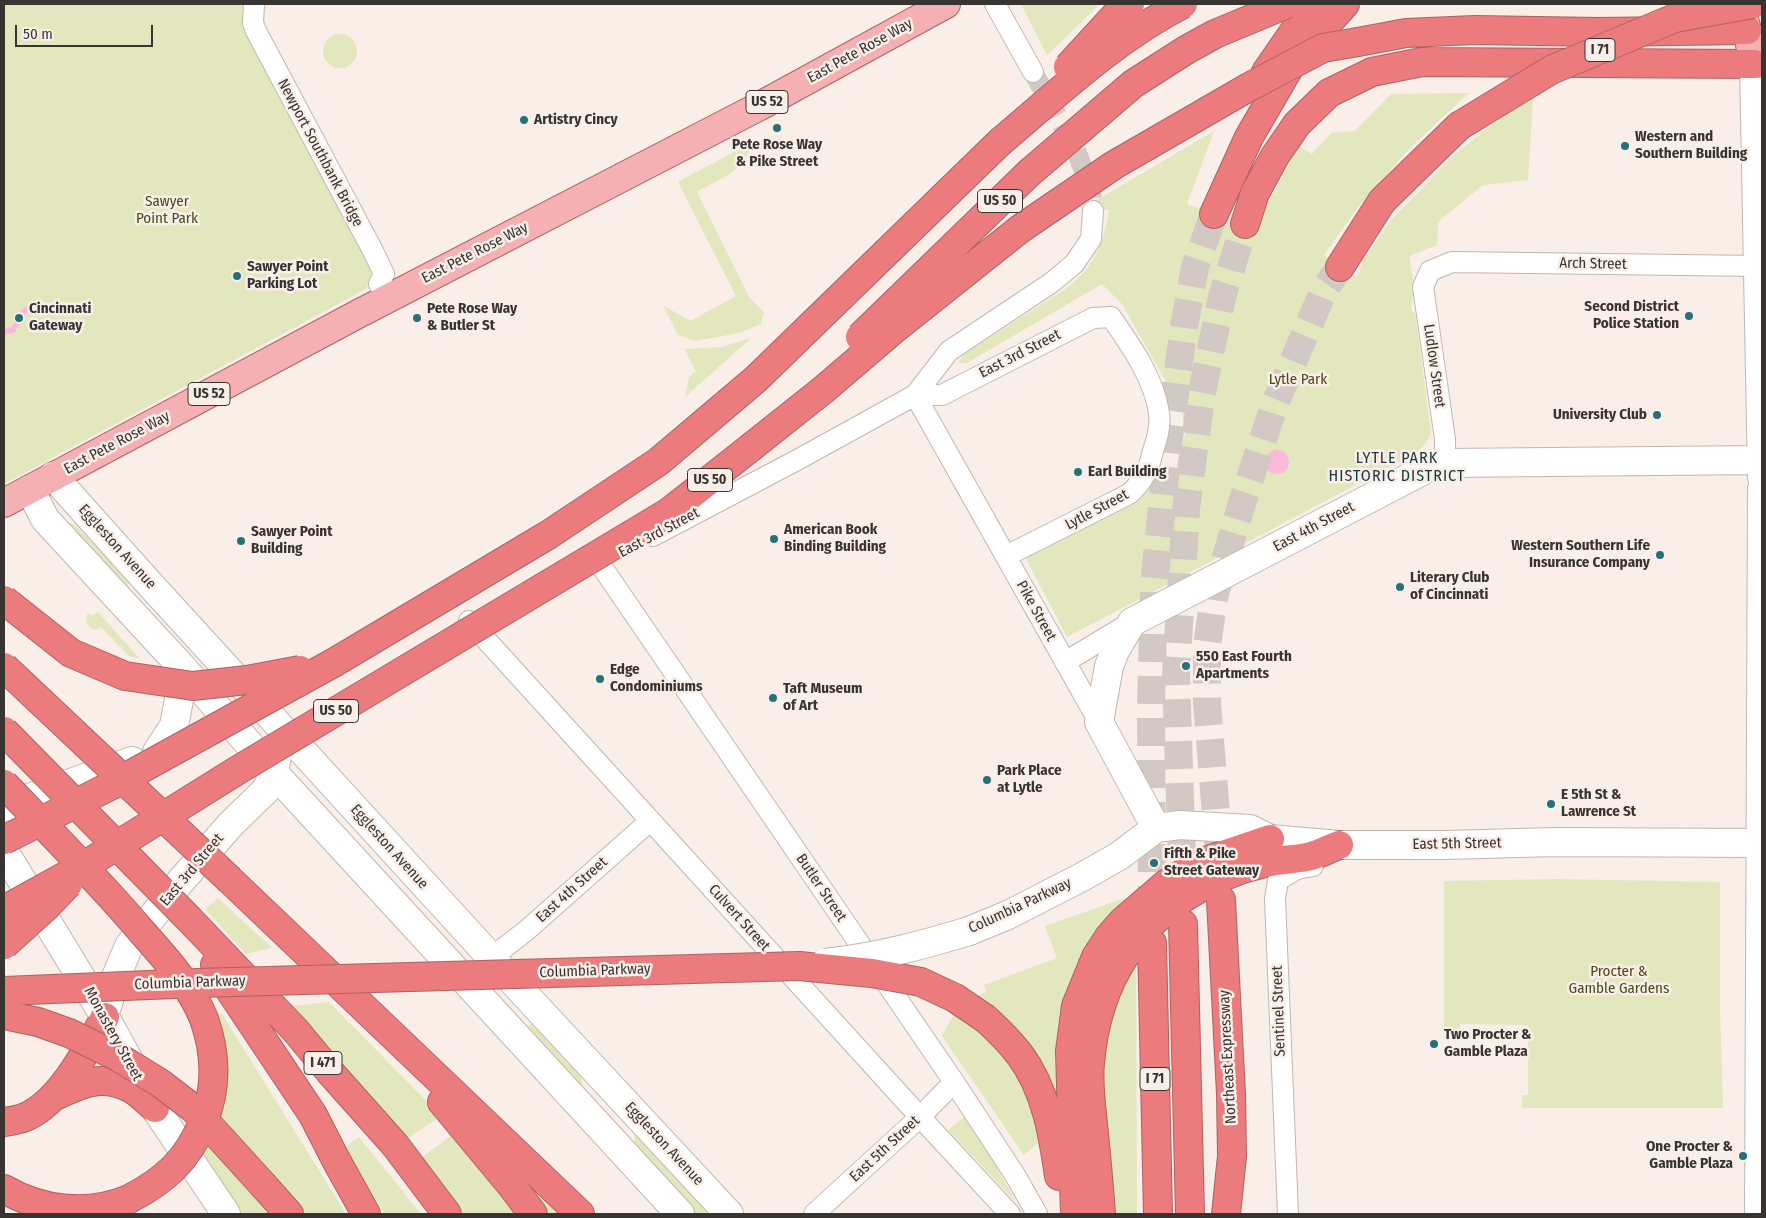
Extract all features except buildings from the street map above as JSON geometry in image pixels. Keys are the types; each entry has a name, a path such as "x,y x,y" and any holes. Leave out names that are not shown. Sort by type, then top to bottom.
{"highway":[{"path":"1000,142 1114,17 1130,4"},
{"name":"US 50","path":"4,840 110,786 335,662 548,535 658,462 756,379 1000,142 1096,62 1156,18 1183,4"},
{"name":"US 50","path":"4,910 87,864 238,770 669,512 750,448 948,250 1029,173 1126,90 1215,34 1287,4"},
{"path":"1313,4 1252,93 1224,153 1209,212 1292,63 1345,4"},
{"name":"I 71","path":"1340,267 1382,201 1459,126 1551,70 1675,18 1754,22"},
{"path":"750,448 1020,229 1106,170 1249,87 1323,48 1406,33 1475,30 1608,32 1754,22"},
{"path":"1245,224 1255,193 1275,156 1297,124 1329,93 1372,72 1422,62 1758,64"},
{"path":"4,600 71,653 125,676 193,686 277,676 335,662"},
{"path":"4,667 314,959 580,1214"},
{"name":"I 471","path":"4,732 190,920 296,1031 395,1145 447,1214"},
{"path":"4,784 112,897 162,955 189,991 197,1004 207,1028 212,1050 213,1086 210,1104 200,1131 178,1165 152,1187 129,1199 117,1204 88,1209 62,1209 36,1204 4,1189"},
{"path":"1092,1213 1073,1158 1070,1060 1076,1006 1086,980 1109,937 1123,921 1167,883 1211,858 1270,839"},
{"path":"1092,1213 1090,1064 1094,1031 1102,1000 1114,973 1126,953 1154,920 1179,900 1212,882 1254,866 1311,856 1339,845"},
{"path":"4,945 46,907 87,864"},
{"name":"Northeast Expressway","path":"1221,900 1232,1094 1232,1156 1226,1214"},
{"path":"190,920 223,980 313,1115 366,1214"},
{"path":"1183,924 1190,1214"},
{"name":"I 71","path":"1152,943 1158,1214"},
{"path":"314,959 401,1060 447,1107 533,1214"},
{"path":"798,966 872,972 922,982 954,998 986,1019 1021,1056 1033,1075 1043,1097 1056,1157 1063,1214"},
{"name":"Columbia Parkway","path":"4,991 217,982 798,966"},
{"path":"4,1015 38,1022 69,1033 118,1056 160,1083 194,1109 289,1214"},
{"path":"4,1122 23,1118 39,1109 52,1097 81,1061 105,1017"},
{"path":"52,1097 82,1083 98,1080 132,1089 155,1108"}],"main road":[{"name":"East Pete Rose Way","path":"4,503 387,299 758,107 946,4"},
{"path":"1739,4 1754,22 1758,64 1758,266 1762,484"},
{"name":"East 4th Street","path":"1132,622 1428,468 1445,463 1762,460"},
{"path":"42,482 45,519 181,666 274,773 680,1214"},
{"name":"Eggleston Avenue","path":"42,482 282,729 729,1214"},
{"path":"1759,1214 1762,489"},
{"path":"1099,722 1109,666 1115,651 1132,622"},
{"path":"157,752 174,726 181,689 181,666"},
{"name":"Pike Street","path":"1099,722 1156,828"},
{"name":"East 3rd Street","path":"4,807 157,752 238,731 282,729 274,773 266,790 231,824 180,882 129,946 115,979 105,1017"},
{"name":"East 5th Street","path":"1156,828 1180,825 1250,829 1270,839 1339,845 1556,842 1761,843"},
{"name":"Columbia Parkway","path":"798,966 861,958 912,948 969,931 1008,915 1119,856 1156,828"},
{"name":"Monastery Street","path":"4,851 105,1017 155,1108 226,1214"}],"street":[{"name":"Newport Southbank Bridge","path":"254,4 253,23 256,31 289,96 327,162 384,274 379,284 387,299"},
{"path":"996,4 1033,72"},
{"path":"915,395 949,351 1051,282 1074,264 1091,239 1093,211"},
{"name":"Arch Street","path":"1430,271 1452,262 1758,266"},
{"name":"Ludlow Street","path":"1430,271 1423,287 1445,439 1445,463"},
{"name":"Lytle Street","path":"1006,556 1129,494 1144,479 1150,464 1159,431 1159,414 1153,386 1111,317 1092,318"},
{"name":"East 3rd Street","path":"282,729 391,662 469,621 600,564 799,459 915,395 942,394 1092,318"},
{"name":"Pike Street","path":"915,395 1099,722"},
{"name":"Butler Street","path":"600,564 954,1082 1015,1175 1037,1214"},
{"name":"Culvert Street","path":"469,621 920,1118 1010,1214"},
{"name":"East 4th Street","path":"1065,662 1132,622"},
{"name":"East 4th Street","path":"492,958 527,930 650,820"},
{"name":"Sentinel Street","path":"1288,1214 1275,899 1278,880 1296,869 1316,866 1339,845"},
{"name":"East 5th Street","path":"814,1214 920,1118 954,1082"}],"green space":[{"name":"Sawyer Point Park","path":"4,4 264,4 245,16 379,263 366,289 4,484"},
{"path":"1021,4 1100,4 1047,55"},
{"path":"340,34 347,35 352,39 356,44 356,58 352,63 347,67 340,68 333,67 328,63 324,58 323,51 324,44 328,39 333,35"},
{"name":"Lytle Park","path":"1469,93 1411,147 1358,207 1324,255 1357,277 1362,262 1393,218 1453,156 1490,126 1533,98 1528,180 1483,185 1438,222 1437,245 1409,256 1416,298 1412,298 1411,311 1415,313 1431,431 1425,444 1407,458 1067,637 1024,555 1027,551 1180,471 1177,464 1185,434 1182,410 1122,304 1102,284 967,363 958,363 963,355 1064,290 1090,265 1104,235 1109,210 1080,210 1214,131 1187,204 1255,228 1299,146 1312,154 1331,133 1355,131 1391,94"},
{"path":"750,144 744,161 737,168 722,179 697,192 749,297 764,312 761,324 739,333 696,341 678,335 663,305 690,321 736,296 679,181"},
{"path":"751,338 685,397 689,377 696,371 684,349 722,347"},
{"path":"68,523 75,525 105,555 122,573 129,586 123,589 66,526"},
{"path":"98,612 140,659 129,656 101,627 97,630 92,629 86,622 87,614 93,615"},
{"name":"Procter & Gamble Gardens","path":"1557,879 1720,882 1720,1007 1723,1108 1522,1108 1522,1095 1528,1095 1528,1025 1460,1024 1460,1032 1444,1032 1444,881"},
{"path":"218,898 272,948 246,954 205,909"},
{"path":"1125,898 1129,901 1064,1127 976,996 986,992 984,985 1057,958 1045,926"},
{"path":"1136,954 1137,1214 1114,1214 1101,1055 1106,1023"},
{"path":"329,1002 441,1116 405,1140 293,1006"},
{"path":"956,1010 976,1024 1017,1071 1044,1138 1024,1155 942,1036"},
{"path":"222,1014 346,1214 305,1214 219,1114 227,1075 227,1058 216,1015"},
{"path":"538,1017 574,1059 582,1079 582,1089 526,1029"},
{"path":"964,1117 991,1157 1016,1202 948,1130"},
{"path":"633,1123 716,1214 694,1214 633,1146 635,1142"},
{"path":"456,1132 525,1214 462,1214 421,1158"},
{"path":"359,1137 421,1214 385,1214 344,1148"},
{"path":"205,1140 274,1214 241,1214 200,1155"},
{"path":"514,1169 560,1214 544,1214"}],"shaded area":[{"path":"1277,450 1285,454 1289,462 1285,470 1277,474 1269,470 1265,462 1269,454"}],"waterway":[{"path":"4,332 13,330 25,311 38,305"}],"tunnel":[{"path":"1033,72 1075,148 1091,189 1093,211"},
{"path":"1152,914 1151,707 1154,586 1169,438 1184,327 1195,267 1214,214"},
{"path":"1183,895 1176,674 1186,509 1201,397 1222,297 1245,224"},
{"path":"1219,851 1207,703 1207,646 1214,597 1274,406 1324,290 1340,267"}],"place":[{"name":"Artistry Cincy","path":"524,120"},
{"name":"Pete Rose Way & Pike Street","path":"777,128"},
{"name":"Western and Southern Building","path":"1625,146"},
{"name":"Sawyer Point Parking Lot","path":"237,276"},
{"name":"Second District Police Station","path":"1689,316"},
{"name":"Cincinnati Gateway","path":"19,318"},
{"name":"Pete Rose Way & Butler St","path":"417,318"},
{"name":"University Club","path":"1657,415"},
{"name":"Earl Building","path":"1078,472"},
{"name":"American Book Binding Building","path":"774,539"},
{"name":"Sawyer Point Building","path":"241,541"},
{"name":"Western Southern Life Insurance Company","path":"1660,555"},
{"name":"Literary Club of Cincinnati","path":"1400,587"},
{"name":"550 East Fourth Apartments","path":"1186,666"},
{"name":"Edge Condominiums","path":"600,679"},
{"name":"Taft Museum of Art","path":"773,698"},
{"name":"Park Place at Lytle","path":"987,780"},
{"name":"E 5th St & Lawrence St","path":"1551,804"},
{"name":"Fifth & Pike Street Gateway","path":"1154,863"},
{"name":"Two Procter & Gamble Plaza","path":"1434,1044"},
{"name":"One Procter & Gamble Plaza","path":"1743,1156"}],"district":[{"name":"LYTLE PARK HISTORIC DISTRICT","path":"1397,468"}]}
